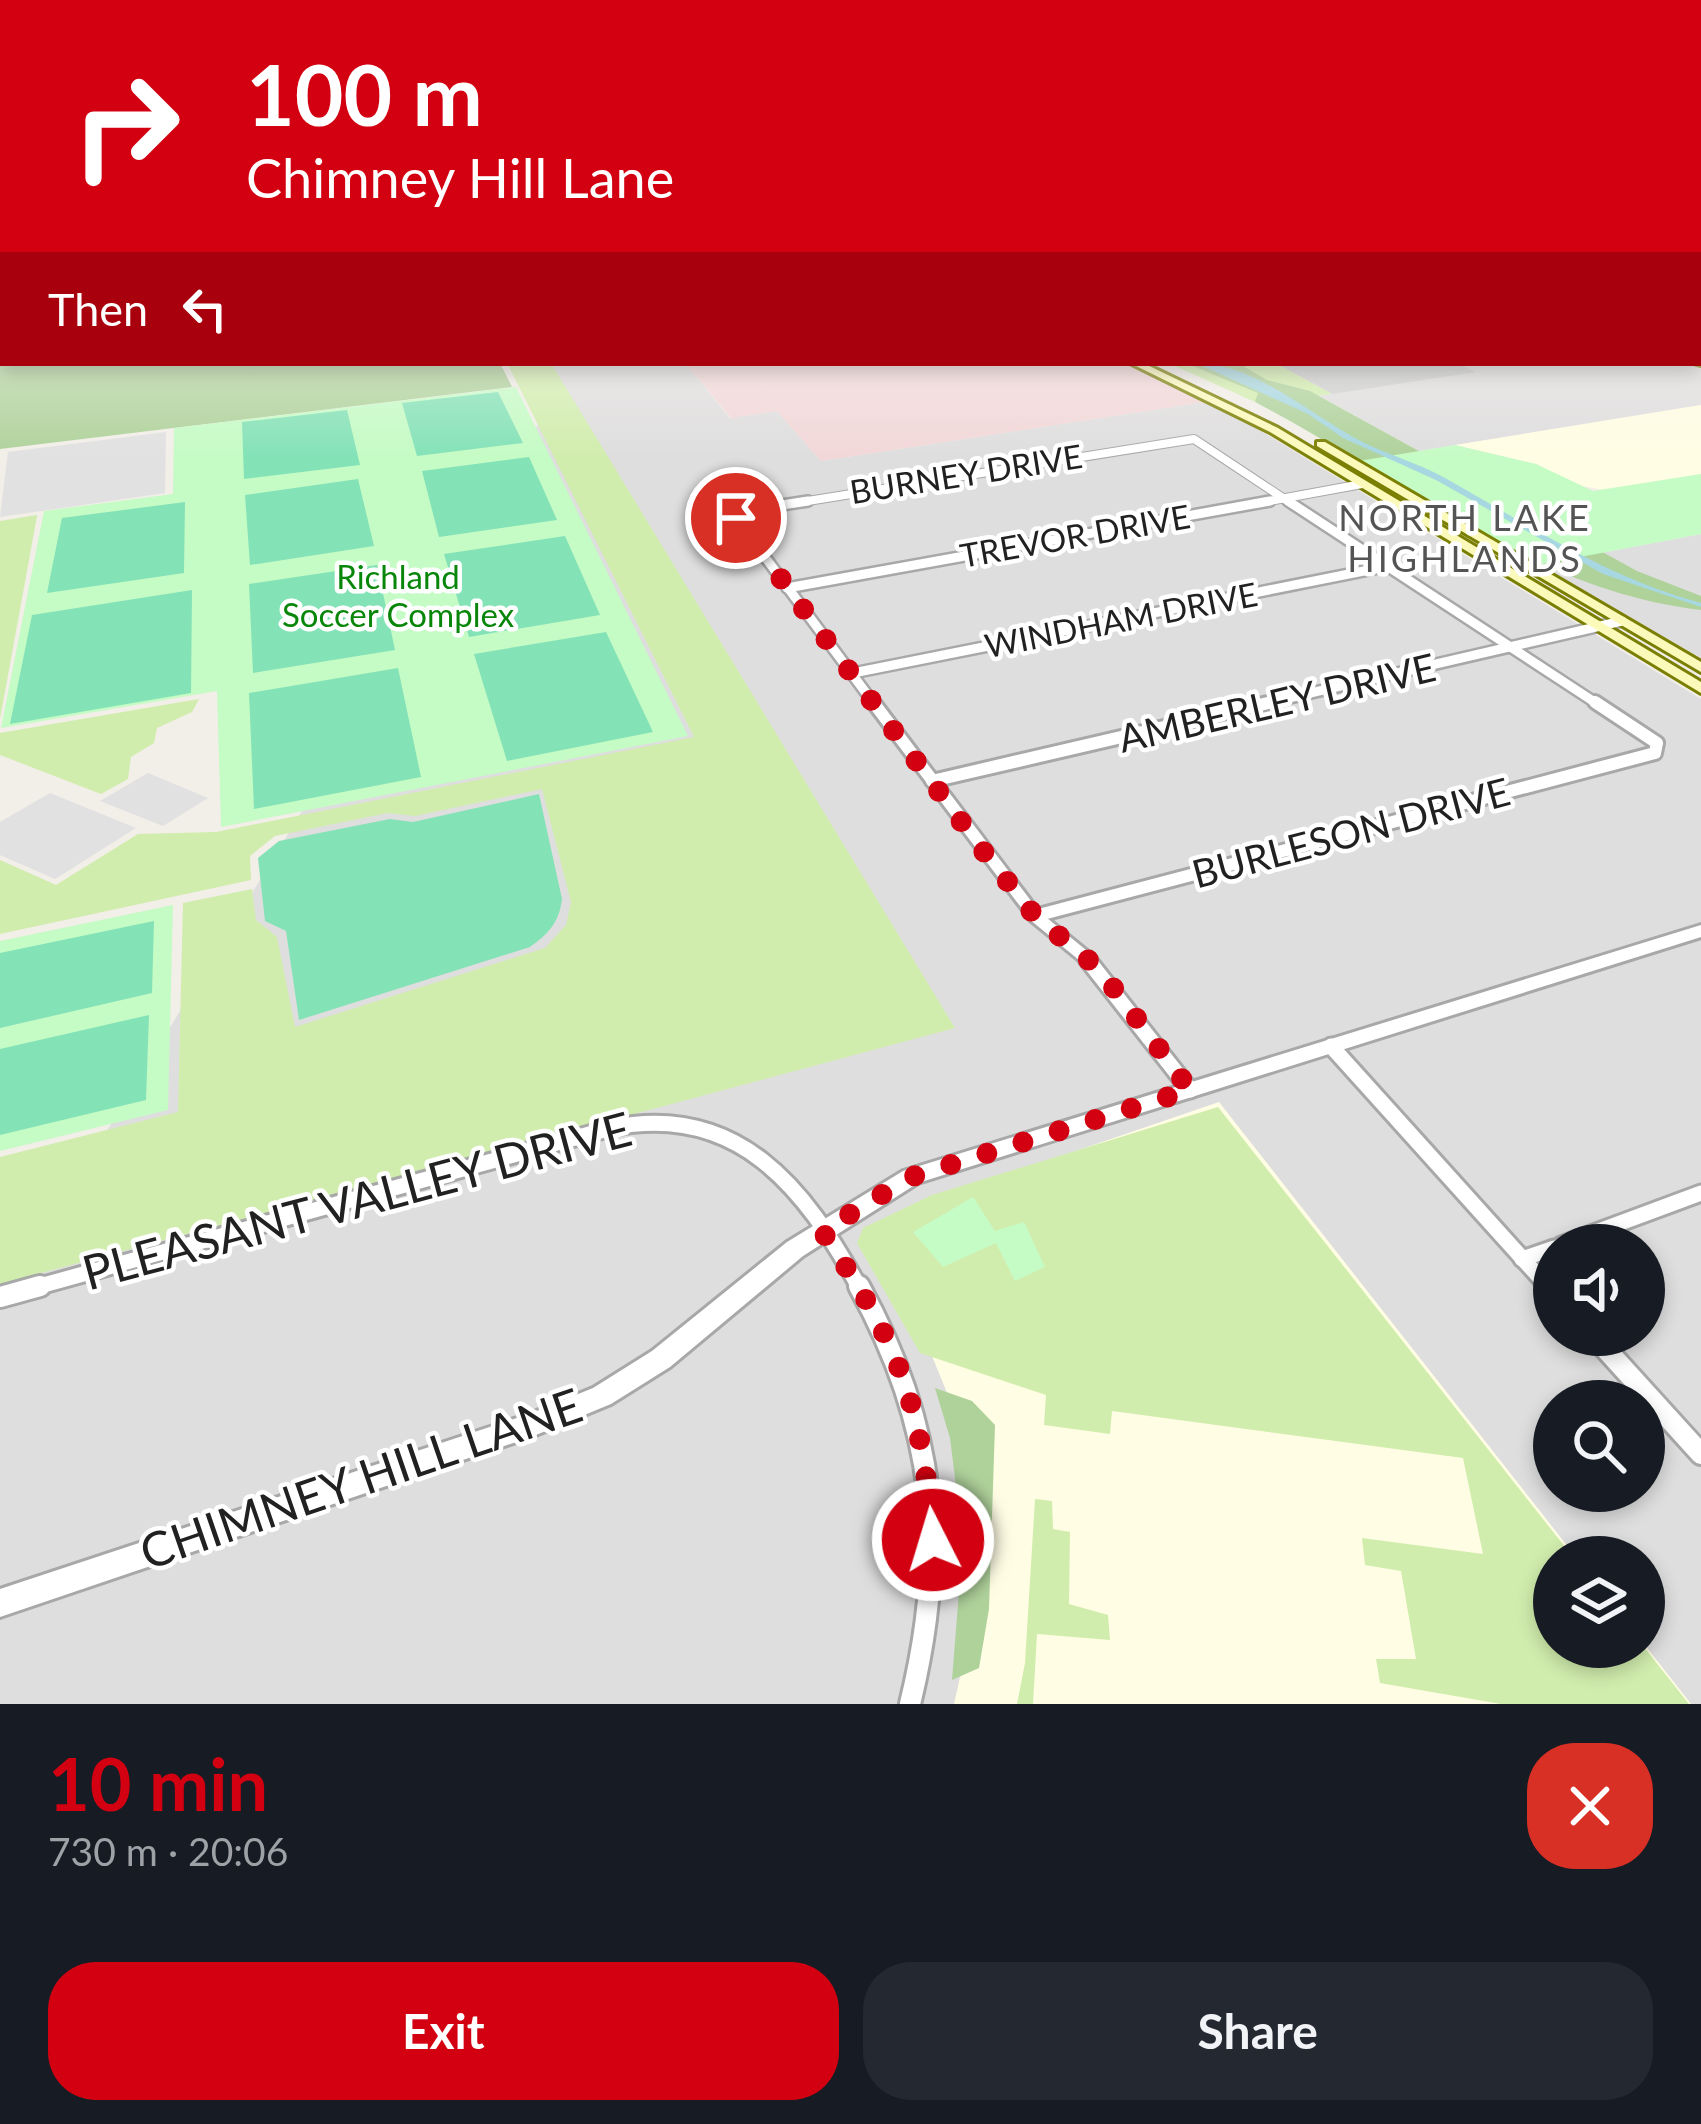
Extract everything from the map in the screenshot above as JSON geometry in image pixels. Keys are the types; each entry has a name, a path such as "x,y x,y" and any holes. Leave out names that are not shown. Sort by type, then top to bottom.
{"main road":[{"path":"1141,366 1209,398 1527,577 1552,580 1701,668"},
{"path":"1162,366 1285,423 1382,480 1598,626 1701,688"},
{"path":"1209,398 1224,394"},
{"path":"1362,484 1382,480"}],"street":[{"name":"BURNEY DRIVE","path":"787,588 736,518 737,512 1194,439 1287,497"},
{"name":"TREVOR DRIVE","path":"787,588 1362,484"},
{"path":"1287,497 1510,646"},
{"name":"WINDHAM DRIVE","path":"853,674 1390,566"},
{"path":"787,588 1035,916 1092,963 1190,1090"},
{"name":"AMBERLEY DRIVE","path":"932,781 1622,621"},
{"name":"BURLESON DRIVE","path":"1035,916 1655,753 1658,743 1510,646"},
{"name":"CHIMNEY HILL LANE","path":"0,1603 531,1425 602,1396 678,1347 822,1231 911,1177 1701,931"},
{"path":"1331,1046 1533,1271"},
{"name":"PLEASANT VALLEY DRIVE","path":"0,1297 634,1123 687,1123 712,1130 746,1149 822,1231 886,1333 905,1373 926,1458 933,1540 926,1645 910,1704"},
{"path":"1617,1224 1701,1193"},
{"path":"1522,1259 1533,1255"},
{"path":"1611,1356 1701,1454"}],"shaded area":[{"path":"553,366 687,366 730,418 777,411 821,461 1205,402 1251,425 1701,699 1701,1704 0,1704 0,1306 562,385"},
{"path":"688,366 1131,366 1205,402 821,461 777,411 731,418"},
{"path":"1281,366 1463,366 1476,372 1332,394"},
{"path":"1462,366 1701,366 1701,405 1419,451 1318,395 1474,372"},
{"path":"1701,405 1701,474 1609,491 1576,485 1536,464 1455,445"},
{"path":"166,432 165,493 0,517 8,452"},
{"path":"1701,534 1701,658 1538,565"},
{"path":"148,773 208,798 163,826 100,801"},
{"path":"50,793 136,828 55,879 0,855 0,822"},
{"path":"1219,1102 1533,1502 1533,1512 1541,1512 1560,1536 1533,1536 1533,1668 1663,1668 1691,1704 954,1704 965,1655 974,1510 952,1405 919,1324 927,1202"}],"green space":[{"path":"0,366 502,366 512,387 0,449"},
{"path":"508,366 553,366 955,1028 0,1284 0,1157 178,1112 183,903 252,889 256,920 277,937 295,1027 545,948 566,925 571,902 542,789 415,816 388,813 275,836 250,856 251,880 0,934 0,860 56,885 138,834 216,832 694,737"},
{"path":"1175,366 1281,366 1332,394 1255,402"},
{"path":"1193,366 1243,366 1267,380 1310,391 1637,571 1701,596 1701,610 1640,599 1525,556 1255,402 1258,393"},
{"name":"Richland Soccer Complex","path":"516,387 688,736 221,827 217,691 1,728 44,511 173,494 174,428"},
{"path":"498,392 523,443 417,456 402,403"},
{"path":"347,410 360,465 244,479 242,422"},
{"path":"1455,445 1536,464 1593,491 1701,474 1701,534 1538,565 1359,461"},
{"path":"529,457 557,520 439,537 422,471"},
{"path":"358,479 374,546 250,565 245,495"},
{"path":"185,502 184,573 47,593 62,518"},
{"path":"37,516 0,719 0,521"},
{"path":"565,536 600,615 469,637 444,554"},
{"path":"377,565 395,650 253,673 249,584"},
{"path":"192,590 191,693 10,724 32,615"},
{"path":"606,632 653,732 507,761 474,654"},
{"path":"398,668 421,777 254,809 249,693"},
{"path":"199,699 192,712 157,728 154,743 131,757 128,779 101,794 0,755 0,733"},
{"path":"539,794 562,899 555,921 542,937 530,947 299,1020 286,931 265,921 258,858 279,841 390,819 413,822"},
{"path":"173,905 168,1110 0,1151 0,941"},
{"path":"154,921 152,993 0,1028 0,953"},
{"path":"149,1015 146,1100 0,1135 0,1049"},
{"path":"1218,1107 1556,1536 1533,1536 1533,1668 1661,1668 1689,1704 1501,1704 1380,1683 1376,1659 1416,1659 1401,1571 1365,1565 1362,1538 1483,1554 1463,1458 1112,1411 1110,1434 1044,1425 1046,1395 920,1353 857,1243 863,1228 932,1195"},
{"path":"973,1197 995,1231 1024,1222 1045,1267 1015,1281 996,1243 943,1267 913,1232"},
{"path":"935,1388 972,1401 995,1425 989,1609 979,1668 952,1680 963,1541 950,1438"},
{"path":"1035,1499 1052,1501 1053,1529 1070,1532 1069,1604 1108,1615 1110,1640 1037,1634 1033,1704 1017,1704 1025,1663"}],"water":[{"path":"1203,366 1220,366 1258,380 1353,437 1445,478 1569,549 1633,580 1701,603 1701,607 1603,574 1436,480 1343,438 1308,414"}],"district":[{"name":"NORTH LAKE HIGHLANDS","path":"1465,538"}],"route":[{"path":"736,518 980,847 1035,916 1092,963 1190,1090 911,1177 822,1231 859,1284 905,1373 926,1458 933,1540"}]}
